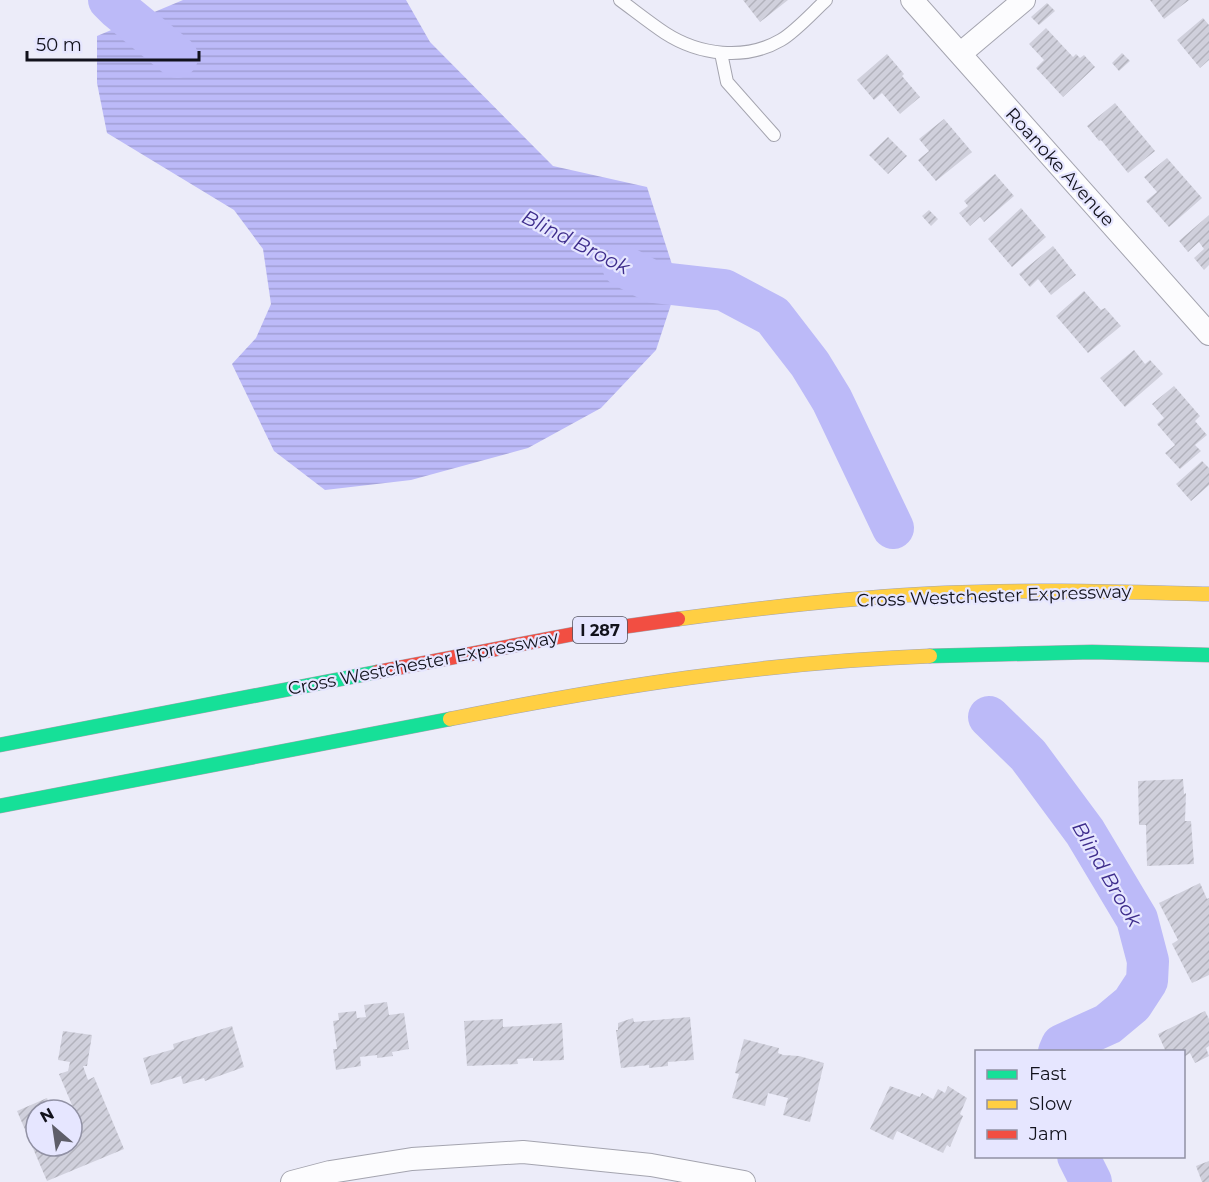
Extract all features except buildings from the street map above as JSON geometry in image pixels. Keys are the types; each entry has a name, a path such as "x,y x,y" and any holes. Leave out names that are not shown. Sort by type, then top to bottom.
{"highway":[{"name":"Cross Westchester Expressway","path":"0,745 569,635 756,609 820,602 975,592 1133,591 1209,594"},
{"path":"0,806 544,700 743,670 947,654 1068,652 1209,655"}],"street":[{"name":"Roanoke Avenue","path":"912,0 1209,334"},
{"path":"960,54 1023,0"},
{"path":"292,1182 330,1172 412,1159 524,1152 651,1165 744,1182"}],"lane":[{"path":"620,0 666,34 694,47 721,52 750,52 781,40 826,0"},
{"path":"721,52 727,82 774,135"}],"water":[{"path":"183,0 406,0 430,42 553,166 647,187 678,283 656,350 601,408 528,448 411,480 325,490 274,451 232,364 256,338 271,304 263,249 234,210 107,133 97,83 97,36"}],"waterway":[{"name":"Blind Brook","path":"109,0 177,57"},
{"name":"Blind Brook","path":"623,266 653,282 724,290 773,316 810,364 832,400 893,528"},
{"name":"Blind Brook","path":"989,717 1028,755 1085,832 1137,919 1148,961 1147,981 1132,1004 1108,1024 1062,1045 1060,1050"},
{"name":"Blind Brook","path":"1079,1158 1091,1182"}],"traffic: fast":[{"path":"930,656 1092,652 1209,655"},
{"path":"0,745 377,672"},
{"path":"0,806 450,719"}],"traffic: slow":[{"path":"678,619 812,603 945,593 1044,591 1209,594"},
{"path":"450,719 569,696 749,670 930,656"}],"traffic: jam":[{"path":"377,672 579,633 678,619"}]}
